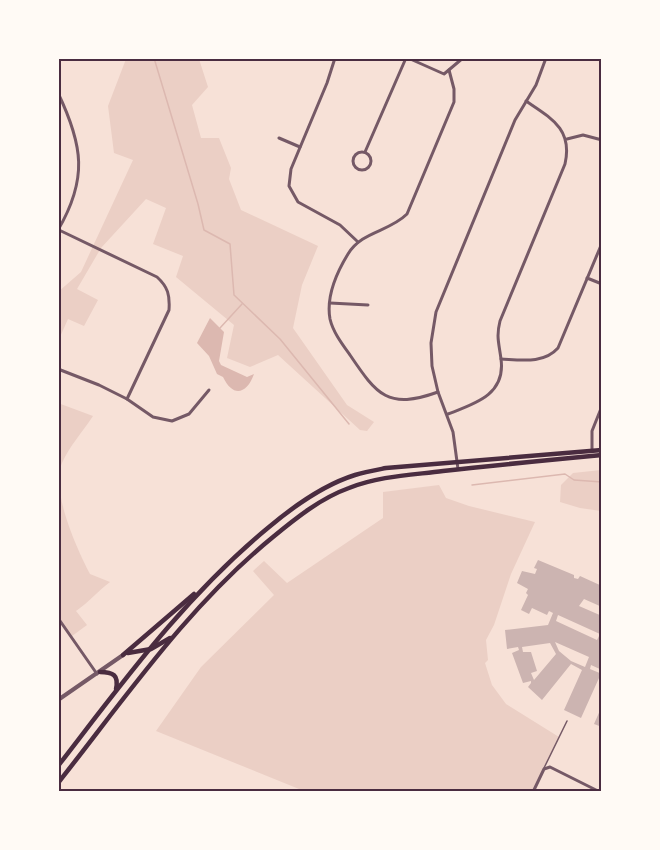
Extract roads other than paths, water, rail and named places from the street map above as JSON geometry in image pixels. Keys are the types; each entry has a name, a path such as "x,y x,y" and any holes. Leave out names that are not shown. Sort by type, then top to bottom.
{"main road":[{"path":"123,655 287,512 324,489 354,475 386,468 602,450"},
{"path":"58,783 175,634 206,599 238,567 295,519 321,502 349,488 372,481 458,469 602,455"},
{"path":"58,766 150,649 209,580"},
{"path":"123,655 134,650 150,649 162,644 175,634"},
{"path":"99,673 115,674 117,679 115,693"}],"street":[{"path":"335,58 289,174 289,186 294,197 303,205 340,225 358,242"},
{"path":"365,152 407,58 444,74 463,58"},
{"path":"458,469 453,432 438,392 432,366 431,343 438,303 515,120 539,79 546,58"},
{"path":"438,392 410,401 393,399 375,388 337,336 330,320 330,303 335,281 347,256 358,242 372,233 395,224 407,214 454,102 454,89 449,70"},
{"path":"58,93 69,118 79,161 78,186 59,230 157,277 165,284 170,297 169,310 127,399"},
{"path":"447,414 477,403 488,396 500,376 501,359 497,344 500,321 565,164 567,138 552,119 526,101"},
{"path":"58,107 64,105"},
{"path":"567,138 583,135 602,140"},
{"path":"279,138 300,147"},
{"path":"365,152 372,158 371,165 367,169 360,170 355,167 353,158 357,153 365,152"},
{"path":"58,214 65,217"},
{"path":"501,359 540,359 555,352 561,343 602,243"},
{"path":"587,278 602,284"},
{"path":"330,303 368,305"},
{"path":"58,369 127,399 153,417 172,421 189,414 209,390"},
{"path":"592,451 592,431 602,406"},
{"path":"58,618 99,673"},
{"path":"58,700 123,655"},
{"path":"533,792 544,769 550,767 600,792"}],"lane":[{"path":"544,769 567,721"}],"waterway":[{"path":"154,58 204,230 230,244 234,295 280,339 349,424"},
{"path":"220,328 242,304"},
{"path":"472,485 565,474 574,480 602,482"}]}
